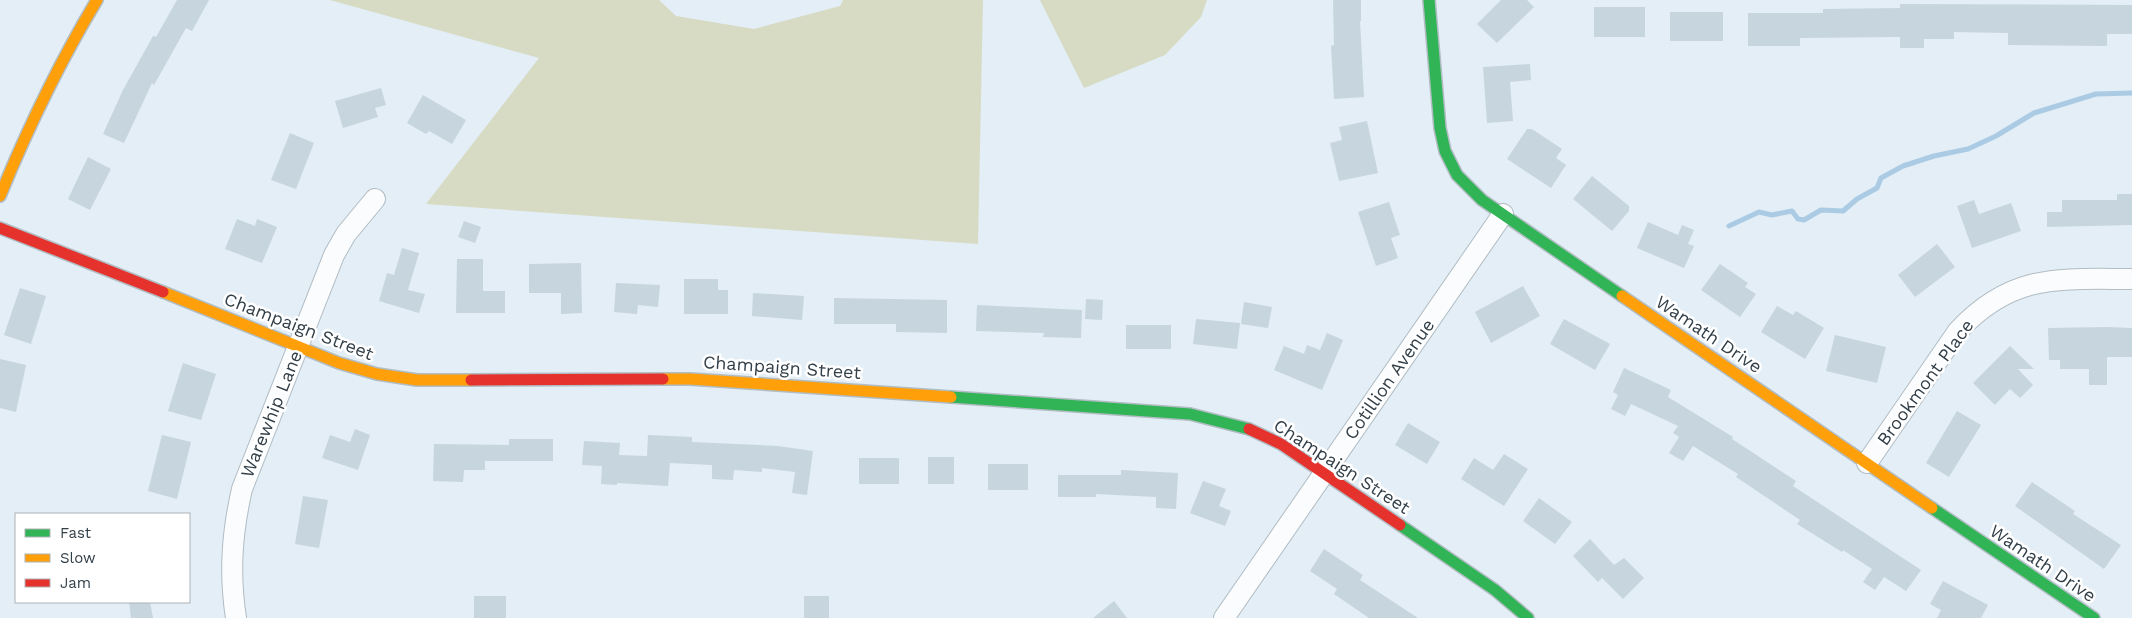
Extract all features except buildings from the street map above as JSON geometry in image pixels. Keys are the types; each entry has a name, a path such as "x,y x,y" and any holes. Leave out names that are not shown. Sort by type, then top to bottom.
{"street":[{"path":"0,196 23,141 53,79 97,0"},
{"name":"Wamath Drive","path":"1429,0 1440,128 1445,151 1465,184 1482,200 2094,618"},
{"name":"Warewhip Lane","path":"236,618 232,593 231,558 234,523 242,489 334,255 346,234 375,199"},
{"name":"Cotillion Avenue","path":"1224,618 1503,214"},
{"name":"Champaign Street","path":"0,228 35,240 339,363 377,374 416,380 690,378 1190,414 1224,420 1266,436 1325,473 1495,590 1528,618"},
{"name":"Brookmont Place","path":"1866,463 1958,331 1974,313 1994,299 2012,290 2037,282 2062,279 2132,279"}],"green space":[{"path":"330,0 659,0 676,16 754,29 840,6 843,0 983,0 978,244 426,204 539,58"},
{"path":"1040,0 1207,0 1201,17 1165,55 1084,88"}],"waterway":[{"path":"1729,226 1759,212 1772,215 1792,211 1798,219 1804,220 1821,210 1843,211 1857,199 1877,188 1881,178 1903,166 1934,156 1968,149 1996,136 2034,113 2096,94 2132,93"}],"traffic: fast":[{"path":"1429,0 1440,128 1445,151 1457,175 1482,200 1622,296"},
{"path":"951,397 1190,414 1249,429"},
{"path":"1932,508 2094,618"},
{"path":"1400,525 1495,590 1528,618"}],"traffic: slow":[{"path":"0,196 45,96 97,0"},
{"path":"163,292 339,363 377,374 417,380 471,380"},
{"path":"1622,296 1932,508"},
{"path":"663,379 690,379 951,397"}],"traffic: jam":[{"path":"0,228 163,292"},
{"path":"471,380 663,379"},
{"path":"1249,429 1281,444 1400,525"}]}
